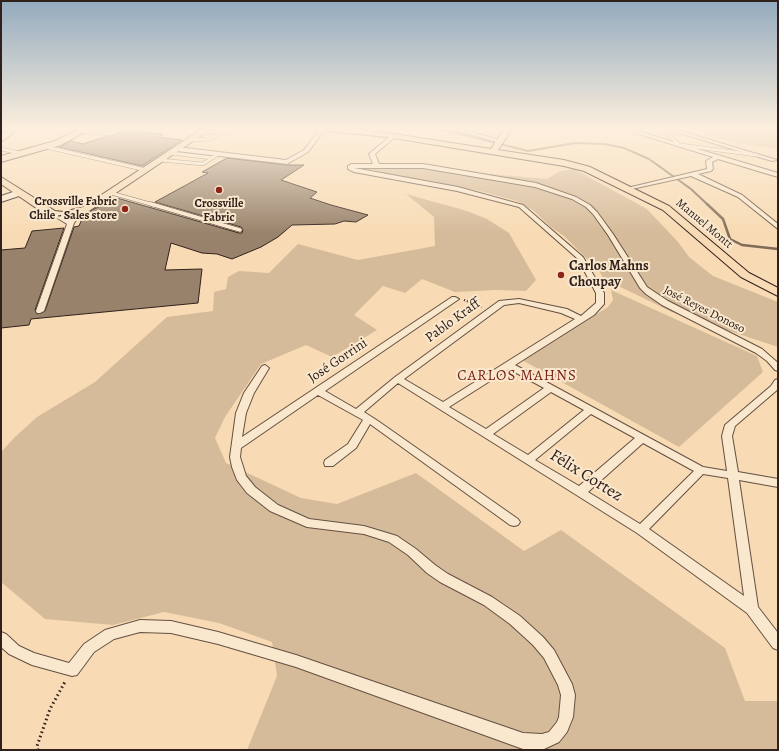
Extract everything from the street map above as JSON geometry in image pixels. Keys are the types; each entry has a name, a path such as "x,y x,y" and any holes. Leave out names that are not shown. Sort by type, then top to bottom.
{"main road":[{"name":"Manuel Montt","path":"568,164 599,174 673,213 745,275 778,292"},
{"path":"5,184 48,212 64,215 79,212 153,165"},
{"path":"1,199 20,193"}],"street":[{"path":"629,189 710,170 709,164"},
{"path":"740,164 778,175"},
{"name":"José Reyes Donoso","path":"581,319 600,304 601,297 599,290 581,258 527,210 515,203 467,191 350,168 356,165 423,166 466,172 544,187 578,200 592,210 603,224 649,292 665,303 759,351 770,359 778,368"},
{"path":"692,174 740,196 778,227"},
{"path":"40,311 71,223 79,212"},
{"path":"54,214 71,223"},
{"name":"José Gorrini","path":"236,446 455,299"},
{"name":"Pablo Kraff","path":"357,413 398,379 490,310 502,303 519,301 552,307 581,319"},
{"path":"442,407 581,319"},
{"path":"508,365 701,470 778,483"},
{"path":"1,638 14,650 32,659 72,670 89,648 110,634 140,626 172,627 218,638 296,661 523,741 542,742 554,737 566,717 568,695 565,684 549,654 538,641 515,620 488,601 437,573 403,544 393,538 364,530 307,523 274,508 257,497 246,484 237,467 236,446 239,425 245,402 253,384 265,368"},
{"name":"Félix Cortez","path":"398,379 641,530 752,609"},
{"path":"778,382 774,388 733,422 728,428 727,436 752,609 778,644"},
{"path":"486,434 550,388"},
{"path":"318,391 395,436 514,522"},
{"path":"528,460 591,410"},
{"path":"328,463 352,446 368,420"},
{"path":"580,492 642,438"},
{"path":"641,530 701,470"}],"lane":[{"path":"147,164 201,164"},
{"path":"111,193 240,230"}],"path":[{"path":"455,299 464,300 490,310"},
{"path":"38,750 37,746 50,709 72,670"}],"shaded area":[{"path":"354,167 436,168 547,179 560,171 574,169 647,209 678,242 689,257 713,276 778,302 778,347 672,312 604,279 599,271 564,236 551,227 534,211 517,201 476,190"},
{"path":"406,194 467,211 487,219 509,233 536,280 526,291 496,290 455,292 422,279 405,293 383,286 354,315 377,330 332,357 306,345 261,364 225,417 215,438 226,463 301,498 337,504 416,473 524,551 561,530 725,648 745,701 778,701 778,750 247,750 277,676 272,642 219,623 164,612 113,625 45,619 1,582 1,452 15,437 37,417 95,382 167,317 213,311 214,292 226,289 228,277 239,271 269,273 298,244 358,260 435,246 434,217"},
{"path":"611,290 757,356 763,372 679,447 522,360 608,307 613,300"}],"building":[{"path":"133,164 145,164 142,166"},
{"path":"216,164 304,165 281,180 317,192 310,198 368,215 356,222 344,221 335,224 292,225 278,237 261,247 232,259 217,254 202,253 171,243 165,270 202,269 198,303 31,319 29,325 1,328 1,250 25,248 32,231 64,228 35,310 37,314 45,311 74,227 79,226 84,214 117,198 242,233 243,230 241,227 155,202 208,173 202,172"}],"waterway":[{"path":"656,164 691,189 708,205"},
{"path":"707,204 723,219 730,239 742,245 778,249"}],"place":[{"name":"Crossville Fabric","path":"219,190"},
{"name":"Crossville Fabric Chile - Sales store","path":"125,209"},
{"name":"Carlos Mahns Choupay","path":"561,275"}],"district":[{"name":"CARLOS MAHNS","path":"517,376"}]}
